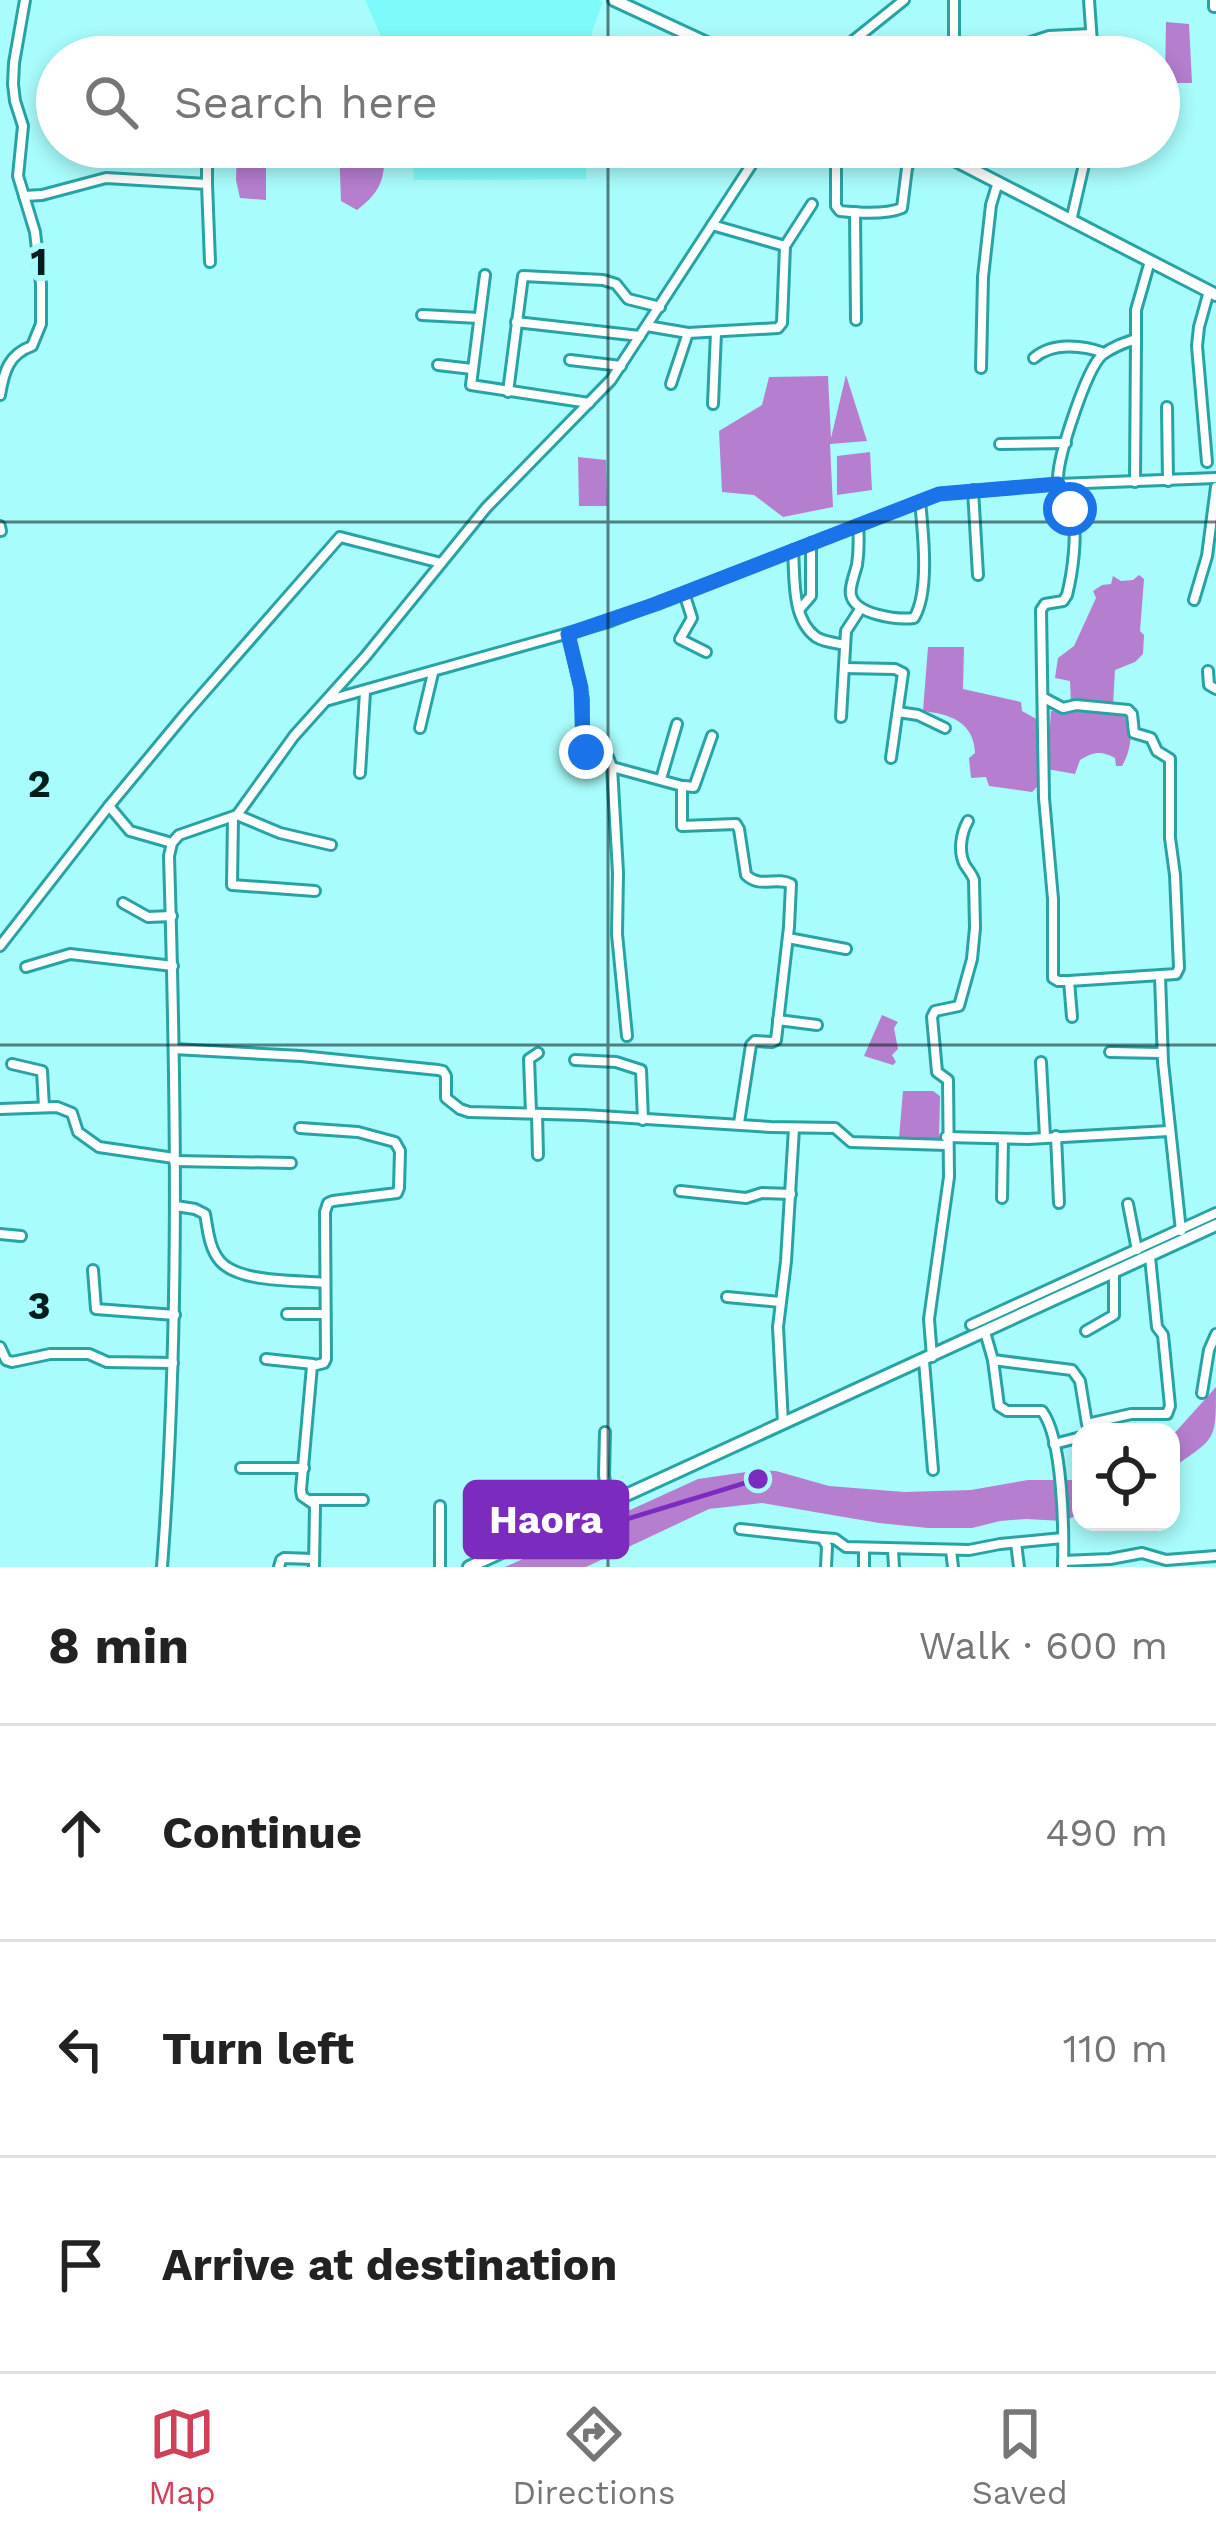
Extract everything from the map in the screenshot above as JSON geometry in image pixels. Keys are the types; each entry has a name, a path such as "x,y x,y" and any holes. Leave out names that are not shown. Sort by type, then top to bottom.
{"main road":[{"path":"614,0 692,36"},
{"path":"979,168 1071,222 1212,293"},
{"path":"470,1567 1150,1257 1181,1235 1216,1225"}],"street":[{"path":"0,395 11,361 20,350 32,346 41,324 35,232 18,176 23,126 13,84 25,0"},
{"path":"857,36 904,0"},
{"path":"954,0 956,36"},
{"path":"1049,36 1091,34 1089,0"},
{"path":"207,168 210,262"},
{"path":"315,891 232,885 235,816 294,736 486,508 621,366 749,168"},
{"path":"836,168 835,203 840,211 855,212 902,208 907,168"},
{"path":"1071,222 1083,168"},
{"path":"24,196 106,178 207,184"},
{"path":"981,368 983,278 998,182"},
{"path":"647,326 688,333 781,326 785,246 812,204"},
{"path":"855,212 856,320"},
{"path":"712,225 785,246"},
{"path":"1135,482 1136,310 1150,261"},
{"path":"485,275 472,386 589,404"},
{"path":"508,392 520,279 527,275 603,280 616,284 628,299 660,307"},
{"path":"1207,462 1197,337 1212,293"},
{"path":"422,315 479,318"},
{"path":"516,322 640,336"},
{"path":"713,404 716,332"},
{"path":"671,384 688,333"},
{"path":"1043,698 1063,707 1128,710 1134,733 1151,738 1156,750 1170,759 1176,974 1069,981 1055,980 1052,974 1052,899 1043,798 1041,610 1067,596 1072,514 1058,484 1087,378 1104,353 1136,339"},
{"path":"1034,358 1056,347 1104,353"},
{"path":"571,360 621,366"},
{"path":"438,365 472,369"},
{"path":"1167,406 1168,481"},
{"path":"1000,444 1066,443"},
{"path":"331,696 365,692 568,634 948,492 1058,484 1216,483 1210,540 1194,600"},
{"path":"973,490 978,575"},
{"path":"858,525 858,558 850,594 861,608 911,619 917,615 922,585 920,501"},
{"path":"0,946 109,806 341,536 441,563"},
{"path":"799,610 811,596 811,543"},
{"path":"793,550 799,610 814,636 845,645"},
{"path":"683,593 692,619 680,639 706,652"},
{"path":"842,717 848,626 861,608"},
{"path":"568,634 581,688 584,748 608,757 612,767 617,934 627,1036"},
{"path":"844,668 902,671 891,758"},
{"path":"1208,671 1209,687 1216,689"},
{"path":"420,728 433,673"},
{"path":"359,773 365,692"},
{"path":"898,712 918,715 945,728"},
{"path":"661,779 677,724"},
{"path":"612,767 694,787 712,736"},
{"path":"682,786 682,826 736,824 746,875 759,884 790,883 776,1041 751,1045 739,1123"},
{"path":"109,806 130,830 172,843"},
{"path":"162,1567 175,1316 172,843 179,835 235,816 331,845"},
{"path":"933,1470 929,1319 947,1192 948,1080 937,1072 932,1017 935,1011 959,1006 972,958 974,880 963,861 961,838 968,821"},
{"path":"123,903 153,918 172,916"},
{"path":"788,938 846,949"},
{"path":"26,967 70,954 173,966"},
{"path":"1160,976 1162,1052 1181,1235"},
{"path":"1069,981 1072,1017"},
{"path":"778,1020 817,1024"},
{"path":"174,1049 443,1071 446,1099 475,1113 835,1128 848,1141 861,1143 1169,1131"},
{"path":"1111,1052 1162,1052"},
{"path":"538,1053 528,1061 538,1155"},
{"path":"575,1060 616,1062 641,1070 643,1120"},
{"path":"1041,1062 1045,1137"},
{"path":"12,1064 42,1071 44,1107"},
{"path":"0,1109 62,1107 70,1111 78,1132 99,1147 174,1160 291,1163"},
{"path":"266,1359 326,1361 327,1205 397,1193 400,1188 398,1144 374,1135 300,1128"},
{"path":"783,1423 778,1342 794,1128"},
{"path":"1056,1136 1059,1203"},
{"path":"1003,1139 1003,1198"},
{"path":"680,1191 746,1198 791,1194"},
{"path":"1128,1204 1137,1250"},
{"path":"176,1206 204,1212 216,1256 235,1273 325,1283"},
{"path":"971,1325 1181,1235 1216,1213"},
{"path":"0,1234 21,1236"},
{"path":"1104,1423 1124,1415 1169,1412 1150,1257"},
{"path":"93,1270 97,1309 175,1316"},
{"path":"1086,1331 1114,1315 1114,1273"},
{"path":"727,1297 780,1302"},
{"path":"287,1314 325,1314"},
{"path":"985,1332 999,1406 1007,1411 1042,1411 1048,1418 1059,1470 1063,1564 1136,1553 1192,1562 1216,1556"},
{"path":"1202,1393 1216,1334"},
{"path":"0,1347 12,1362 50,1354 89,1354 112,1363 173,1363"},
{"path":"993,1360 1072,1370 1080,1382 1083,1423"},
{"path":"279,1567 284,1558 314,1563 315,1505 301,1494 313,1364"},
{"path":"605,1432 608,1504"},
{"path":"1054,1444 1072,1436"},
{"path":"241,1468 304,1468"},
{"path":"311,1500 363,1500"},
{"path":"440,1506 440,1567"},
{"path":"740,1529 835,1538 846,1547 893,1550 973,1550 1063,1538"},
{"path":"822,1538 827,1546 826,1567"},
{"path":"1016,1543 1019,1567"},
{"path":"864,1548 864,1567"},
{"path":"893,1550 894,1567"},
{"path":"951,1550 953,1567"}],"shaded area":[{"path":"365,0 603,2 592,36 381,36"},
{"path":"1166,22 1189,24 1192,83 1180,83 1180,36 1166,36"},
{"path":"236,168 266,168 266,200 240,198"},
{"path":"340,168 384,168 372,196 357,210 341,201"},
{"path":"413,168 586,168 586,179 414,180"},
{"path":"846,375 867,441 830,444 833,507 783,517 754,495 722,492 719,431 762,405 769,377 828,376 831,438"},
{"path":"870,452 872,490 837,495 837,456"},
{"path":"578,457 606,460 607,506 579,506"},
{"path":"1139,575 1144,579 1143,654 1115,670 1113,705 1071,703 1070,681 1055,678 1058,658 1074,646 1096,598 1093,591 1111,584 1113,576 1121,581"},
{"path":"928,647 964,647 963,689 1021,702 1022,711 1040,721 1039,785 1032,792 989,786 986,777 971,778 969,758 975,753 974,742 965,727 951,717 923,711"},
{"path":"1051,711 1129,714 1130,741 1122,766 1116,766 1115,758 1097,753 1080,760 1075,774 1047,769"},
{"path":"882,1015 898,1022 893,1065 864,1056"},
{"path":"903,1091 933,1091 940,1096 939,1140 899,1138"},
{"path":"1216,1387 1214,1429 1205,1444 1180,1463 1180,1427"},
{"path":"776,1471 829,1486 904,1492 1072,1480 1072,1518 928,1528 762,1503 709,1509 586,1567 505,1567 698,1479"}],"place":[{"name":"Haora","path":"758,1479"}],"route":[{"path":"586,752 581,688 568,634 939,494 1058,484 1070,509"}]}
